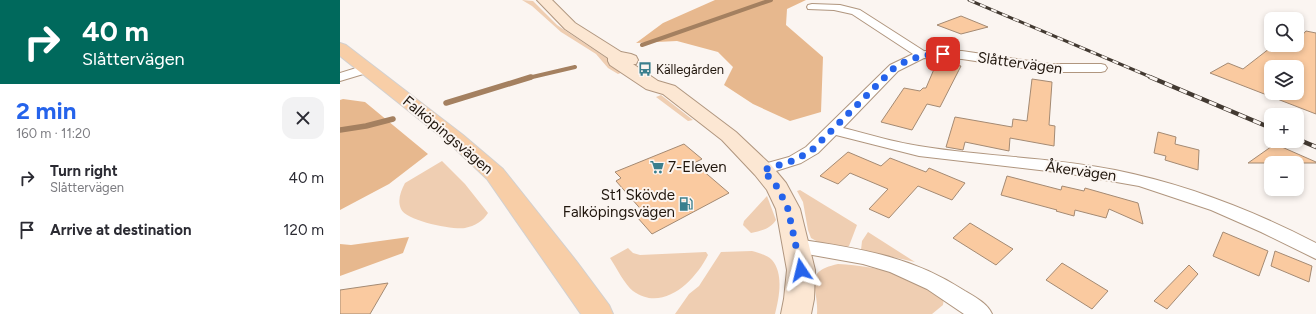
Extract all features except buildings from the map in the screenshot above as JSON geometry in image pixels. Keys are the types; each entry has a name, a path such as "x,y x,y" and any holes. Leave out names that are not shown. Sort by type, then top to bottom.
{"main road":[{"name":"Falköpingsvägen","path":"340,48 456,139 495,174 598,314"}],"street":[{"path":"544,0 570,26 617,56 616,61 652,85 669,90 729,136 763,170 778,188 788,209 801,270 799,299 796,314"},
{"path":"812,6 842,8 856,12 922,55"},
{"name":"Slåttervägen","path":"763,170 804,155 812,150 834,130 894,68 922,55 962,55 1054,68 1101,68"},
{"path":"340,77 366,68"},
{"name":"Åkervägen","path":"834,130 906,149 1090,171 1128,178 1171,189 1204,200 1254,220 1316,252"},
{"path":"797,246 884,262 918,274 981,314"}],"shaded area":[{"path":"522,0 533,1 557,25 626,71 618,74 608,68 596,54 561,32 532,6"},
{"path":"715,0 806,0 787,9 786,25 823,57 821,112 790,121 753,104 724,85 733,67 718,52 677,41 636,43 663,23"},
{"path":"661,95 693,120 688,121 656,97"},
{"path":"343,99 365,102 428,154 389,184 340,210 340,100"},
{"path":"442,161 465,184 488,213 481,221 472,226 465,228 451,228 430,224 411,217 401,209 399,199 405,183"},
{"path":"800,190 857,225 849,246 845,248 820,243 811,238 803,202 797,191"},
{"path":"767,196 776,220 768,228 751,233 743,225 744,221"},
{"path":"868,232 915,262 861,250 862,241"},
{"path":"409,237 403,253 340,276 340,244 351,245"},
{"path":"628,248 633,253 640,255 706,252 708,255 695,275 677,291 666,296 656,298 644,297 630,288 610,258"},
{"path":"752,251 770,258 776,266 780,286 775,314 675,314 689,294 699,286 721,252"},
{"path":"838,264 868,267 906,277 944,298 943,305 932,314 817,314 814,282 816,276 819,271"}],"waterway":[{"path":"642,45 771,0"},
{"path":"528,78 575,67"},
{"path":"446,103 531,77"},
{"path":"340,130 366,126 393,119"}],"railway":[{"path":"969,0 1153,78"},
{"path":"1150,77 1264,125"},
{"path":"1304,142 1316,147"}],"place":[{"name":"Källegården","path":"645,69"},
{"name":"7-Eleven","path":"657,167"},
{"name":"St1 Skövde Falköpingsvägen","path":"686,204"}],"route":[{"path":"801,270 788,209 778,188 763,170 795,160 812,150 834,130 894,68 912,58 922,55 943,54"}]}
